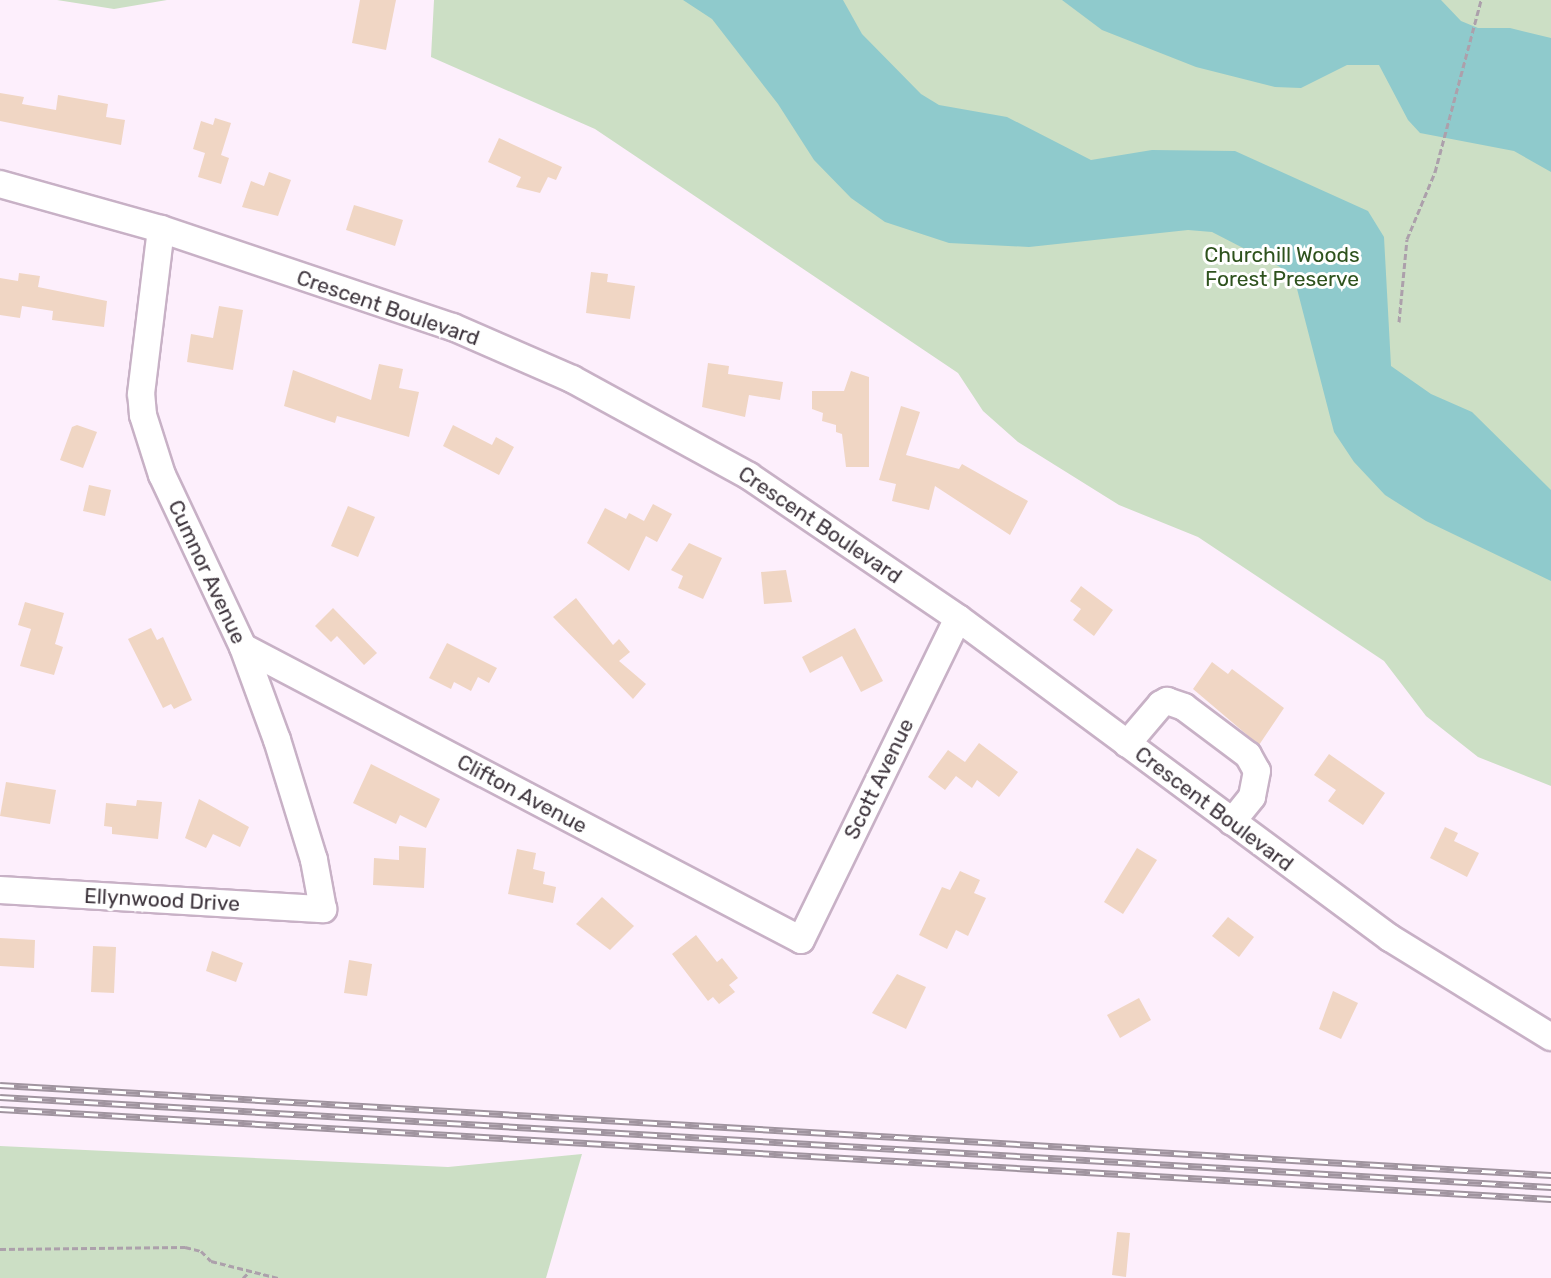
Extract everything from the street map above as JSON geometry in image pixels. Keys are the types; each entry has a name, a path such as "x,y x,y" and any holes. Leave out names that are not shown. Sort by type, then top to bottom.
{"street":[{"name":"Crescent Boulevard","path":"0,184 161,229 453,327 572,379 749,476 958,618 1126,744 1428,964 1551,1037"},
{"name":"Cumnor Avenue","path":"161,229 141,394 143,415 162,475 243,647 291,784 323,909"},
{"name":"Scott Avenue","path":"801,940 958,618"},
{"name":"Clifton Avenue","path":"243,647 801,940"},
{"path":"1126,744 1161,704 1167,701 1184,707 1248,755 1257,771 1252,797 1232,822"},
{"name":"Ellynwood Drive","path":"0,890 323,909"}],"path":[{"path":"1399,322 1407,239 1443,142 1480,1"},
{"path":"0,1249 185,1247 201,1251 211,1261 278,1278"},
{"path":"243,1278 250,1271"}],"green space":[{"path":"57,0 167,0 114,9"},
{"name":"Churchill Woods Forest Preserve","path":"434,0 1551,0 1551,786 1478,757 1426,716 1384,661 1198,537 1119,505 1018,442 983,411 958,373 595,129 431,57"},
{"path":"0,1146 448,1167 582,1154 546,1278 0,1278"}],"water":[{"path":"683,0 843,0 862,34 921,94 939,105 1007,117 1091,160 1152,150 1235,151 1368,211 1384,237 1391,366 1431,394 1472,412 1551,490 1551,581 1426,521 1385,495 1354,462 1334,432 1296,285 1280,267 1212,232 1188,230 1029,247 949,243 885,222 851,198 814,160 778,104 712,19"},
{"path":"1062,0 1441,0 1461,21 1478,28 1510,28 1551,38 1551,172 1514,151 1420,133 1408,120 1379,65 1347,65 1301,88 1275,87 1196,67 1102,30"}],"building":[{"path":"360,0 396,0 386,50 352,43"},
{"path":"0,93 24,97 22,104 56,110 58,95 108,104 106,117 125,120 121,145 0,121"},
{"path":"215,118 231,123 221,155 229,158 221,184 198,177 205,153 193,149 201,121 213,125"},
{"path":"499,138 562,167 556,180 548,177 540,193 516,187 521,177 488,162"},
{"path":"269,172 291,180 278,216 242,207 251,181 264,186"},
{"path":"354,205 403,220 395,246 346,230"},
{"path":"591,272 608,274 607,282 635,286 630,319 586,313"},
{"path":"19,273 40,276 38,287 107,301 104,327 52,320 53,311 22,306 20,318 0,315 0,278 18,281"},
{"path":"219,306 243,310 233,370 187,362 191,334 213,338"},
{"path":"708,363 729,366 728,374 783,382 780,400 749,395 745,417 702,407"},
{"path":"379,364 403,369 399,388 419,392 409,437 337,416 335,423 284,406 293,370 371,400"},
{"path":"851,371 869,377 869,467 846,467 842,434 836,432 836,425 822,421 823,413 812,409 812,391 844,391"},
{"path":"901,406 920,412 906,455 959,469 962,464 1028,501 1010,535 935,486 929,510 892,501 896,484 879,480"},
{"path":"77,425 97,432 83,468 60,460 72,427"},
{"path":"453,425 492,445 496,437 514,447 499,475 443,446"},
{"path":"89,485 111,490 105,516 83,511"},
{"path":"653,504 672,514 657,542 646,536 629,571 587,543 605,508 626,519 629,513 644,521"},
{"path":"348,506 375,517 358,557 331,546"},
{"path":"689,543 722,558 703,599 678,588 683,576 671,570"},
{"path":"786,570 792,602 764,604 761,572"},
{"path":"1081,586 1113,610 1094,636 1073,620 1081,609 1070,601"},
{"path":"576,598 613,645 619,639 630,652 619,661 646,684 633,699 553,617"},
{"path":"25,602 64,613 55,644 63,647 54,675 20,666 31,629 18,625"},
{"path":"333,608 377,653 364,665 337,636 331,642 315,626"},
{"path":"151,628 157,640 163,637 192,700 174,709 171,704 163,708 128,639"},
{"path":"855,628 883,681 861,692 842,656 810,673 802,657"},
{"path":"447,643 497,668 489,683 478,677 471,691 454,682 451,689 429,678"},
{"path":"1212,662 1228,674 1232,669 1284,708 1259,745 1193,689"},
{"path":"979,743 1018,772 999,797 977,780 972,788 956,776 945,790 928,777 948,750 965,762"},
{"path":"1329,754 1385,793 1363,825 1328,801 1336,790 1314,775"},
{"path":"371,764 440,799 426,828 400,815 396,824 353,803"},
{"path":"6,782 56,790 50,824 0,816"},
{"path":"199,799 249,827 240,847 213,834 206,848 185,838"},
{"path":"137,800 162,802 158,839 112,834 112,827 104,826 106,803 136,806"},
{"path":"1445,827 1458,833 1454,841 1479,853 1467,877 1430,858"},
{"path":"399,846 426,848 424,888 373,885 374,858 399,860"},
{"path":"1137,848 1157,860 1123,914 1104,902"},
{"path":"517,849 536,853 533,869 545,872 543,884 556,887 553,903 508,894"},
{"path":"960,871 980,880 974,893 986,898 968,936 956,930 947,949 919,935 942,887 950,890"},
{"path":"602,897 634,926 610,950 576,924"},
{"path":"1228,917 1254,937 1239,957 1212,936"},
{"path":"696,935 717,962 722,958 738,978 729,985 735,992 719,1004 713,997 708,1001 672,954"},
{"path":"0,938 35,940 34,968 0,966"},
{"path":"93,946 116,947 114,993 91,992"},
{"path":"212,951 243,963 236,982 206,971"},
{"path":"349,960 372,964 367,996 344,993"},
{"path":"897,974 926,987 906,1029 872,1013"},
{"path":"1333,991 1358,1003 1341,1039 1319,1029"},
{"path":"1139,998 1151,1020 1120,1038 1107,1015"},
{"path":"1117,1232 1130,1233 1126,1277 1112,1275"}],"railway":[{"path":"0,1085 1551,1175"},
{"path":"0,1097 1551,1187"},
{"path":"0,1109 1551,1199"}]}
